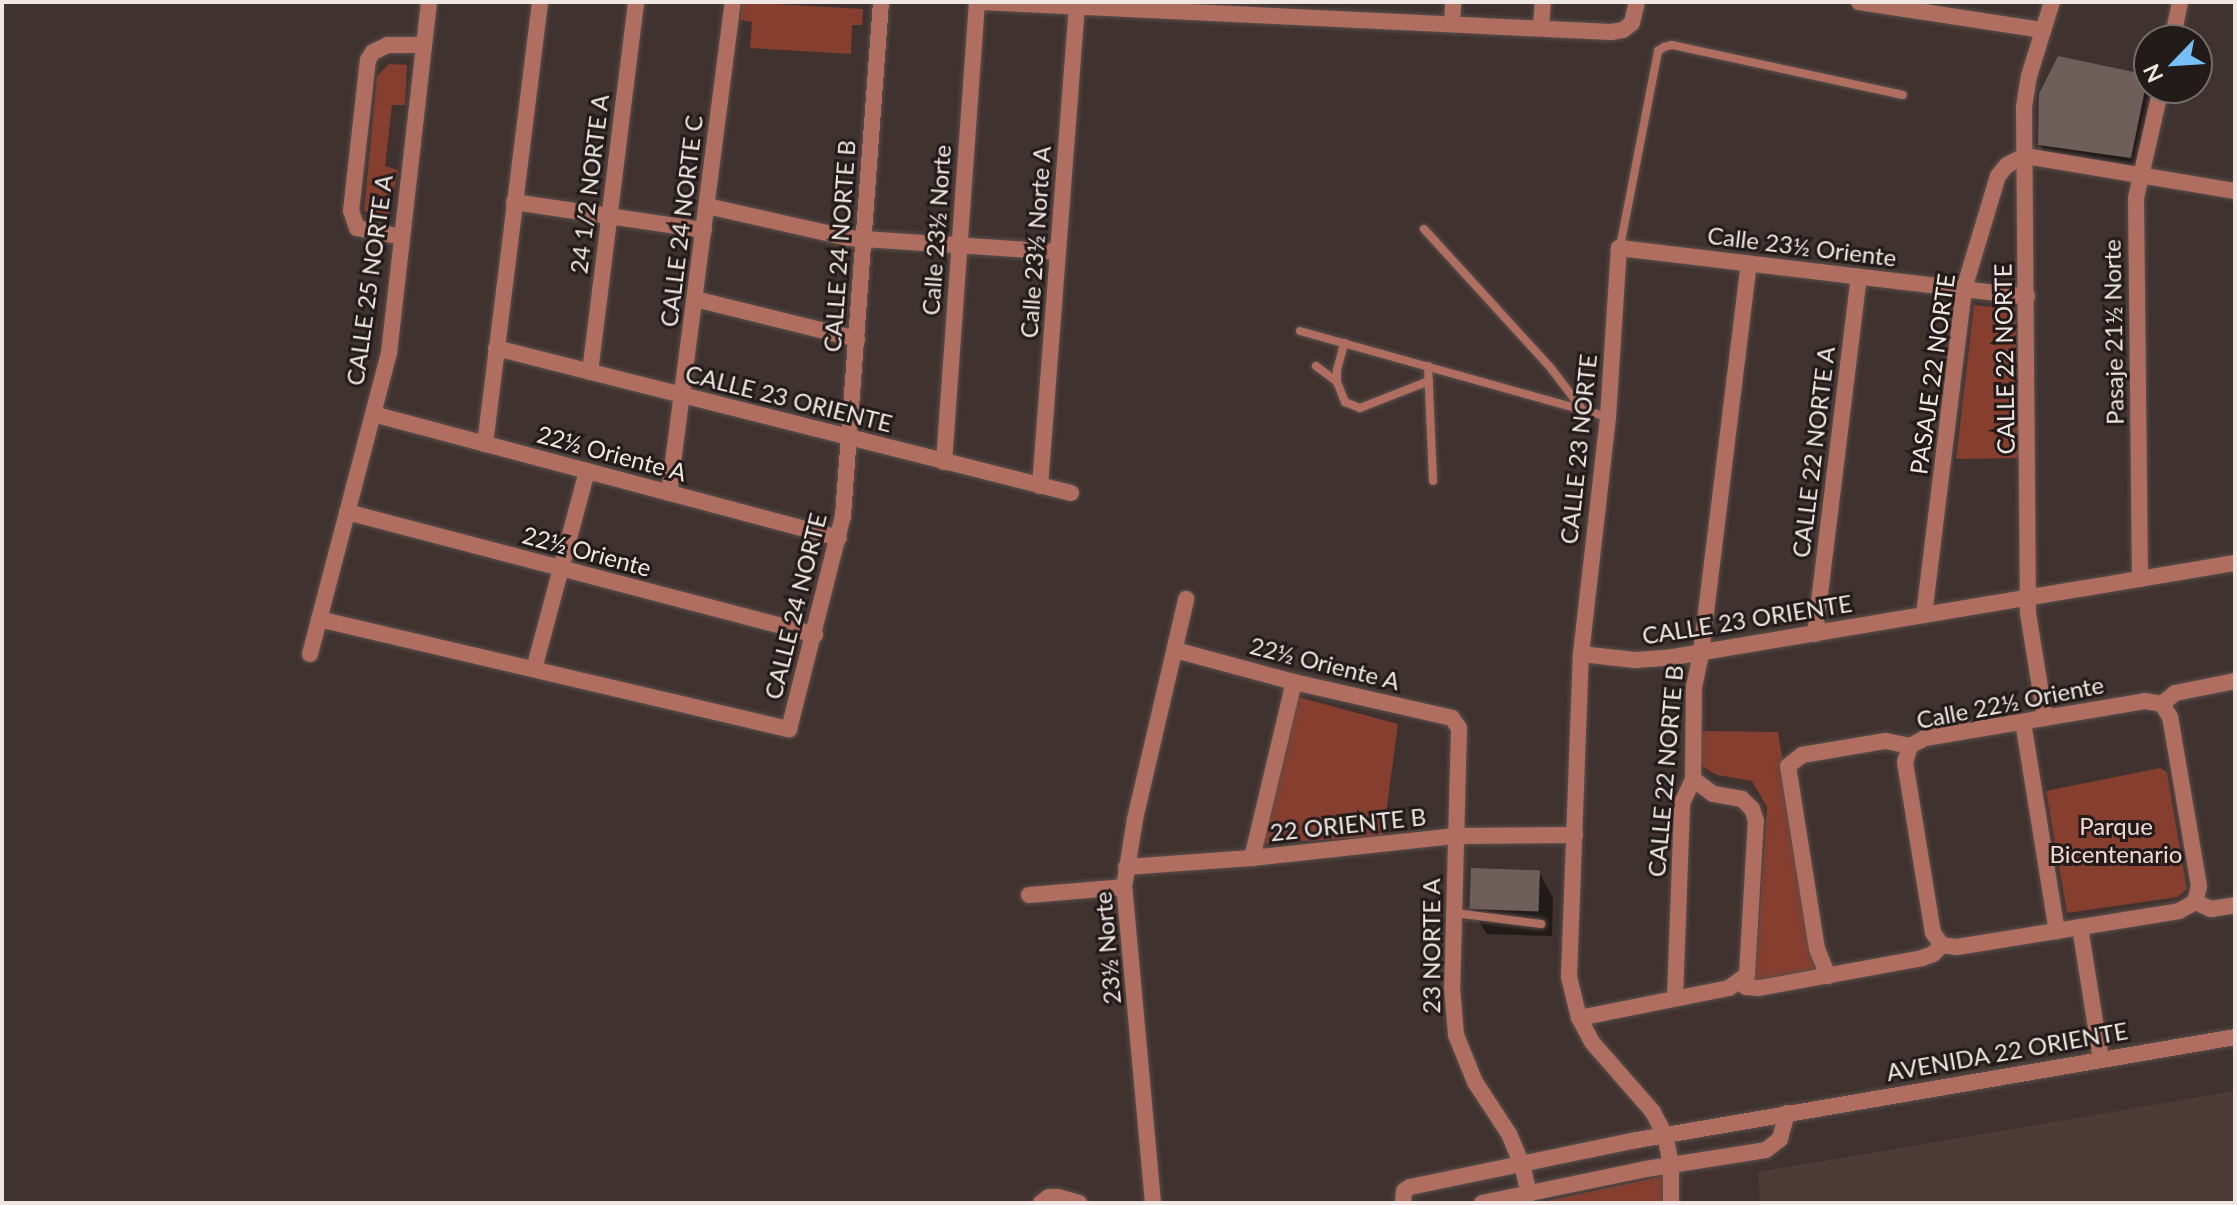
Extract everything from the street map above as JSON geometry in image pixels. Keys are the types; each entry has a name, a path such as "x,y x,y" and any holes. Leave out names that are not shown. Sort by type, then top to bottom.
{"street":[{"name":"CALLE 25 NORTE A","path":"310,654 389,353 429,2"},
{"path":"485,444 540,2"},
{"name":"24 1/2 NORTE A","path":"590,372 636,2"},
{"name":"CALLE 24 NORTE C","path":"669,493 733,2"},
{"name":"CALLE 24 NORTE B","path":"845,494 881,2"},
{"path":"979,2 1277,9 1365,20 1611,32 1628,27 1635,18 1637,2"},
{"name":"Calle 23½ Norte","path":"944,462 979,2"},
{"path":"1365,20 1366,2"},
{"path":"1452,24 1453,2"},
{"path":"1541,28 1543,2"},
{"path":"1859,2 1928,7 2043,30"},
{"name":"CALLE 22 NORTE","path":"2045,718 2028,613 2024,96 2052,2"},
{"path":"2175,24 2180,2"},
{"name":"Calle 23½ Norte A","path":"1040,486 1077,4"},
{"path":"402,237 357,228 351,211 368,60 373,52 388,45 424,45"},
{"name":"Pasaje 21½ Norte","path":"2140,579 2136,198 2158,104"},
{"path":"2025,156 2235,191"},
{"name":"PASAJE 22 NORTE","path":"1924,615 1964,289 1998,176 2007,165 2025,156"},
{"path":"514,202 704,230"},
{"path":"707,206 864,240 1058,252"},
{"name":"Calle 23½ Oriente","path":"1619,248 2027,297"},
{"name":"CALLE 23 NORTE","path":"1581,654 1608,417 1619,248"},
{"name":"CALLE 22 NORTE B","path":"1675,998 1682,803 1693,779 1694,687 1701,653 1749,264"},
{"name":"CALLE 22 NORTE A","path":"1815,634 1859,277"},
{"path":"695,299 857,339"},
{"name":"CALLE 23 ORIENTE","path":"496,348 1071,493"},
{"name":"22½ Oriente A","path":"373,414 839,538"},
{"path":"319,619 534,669 587,471"},
{"name":"CALLE 24 NORTE","path":"534,669 789,729 839,538 845,494"},
{"name":"22½ Oriente","path":"347,512 815,635"},
{"name":"CALLE 23 ORIENTE","path":"1581,654 1635,660 1701,653 2235,563"},
{"name":"23½ Norte","path":"1153,1203 1124,887 1186,599"},
{"name":"22½ Oriente A","path":"1175,650 1294,682 1452,718 1459,728"},
{"path":"1581,654 1569,977 1579,1018 1602,1058 1653,1112 1665,1135 1671,1165 1671,1203"},
{"name":"Calle 22½ Oriente","path":"1828,976 1817,949 1788,772 1791,761 1802,755 1886,741 1910,746 1925,738 2145,701 2162,704 2181,691 2235,681"},
{"path":"1252,858 1294,682"},
{"path":"1910,746 1905,762 1933,933 1942,945 1957,947 2179,911 2195,902 2199,886 2170,717 2162,704"},
{"path":"2023,722 2057,931"},
{"name":"23 NORTE A","path":"1459,728 1452,987 1456,1035 1475,1082 1509,1134 1522,1164 1529,1194"},
{"path":"1579,1018 1740,982 1747,975 1756,821 1752,809 1742,799 1713,794 1699,787 1693,779"},
{"name":"22 ORIENTE B","path":"1126,867 1252,858 1456,836 1575,835"},
{"path":"1029,895 1124,887"},
{"path":"2195,902 2211,909 2235,905"},
{"path":"2080,927 2101,1059"},
{"path":"1740,982 1746,987 1759,988 1828,976 1928,957 1942,945"},
{"name":"AVENIDA 22 ORIENTE","path":"1403,1203 1404,1191 1410,1187 1665,1135 2235,1037"},
{"path":"1482,1203 1671,1165 1766,1150 1780,1139 1787,1113"},
{"path":"1041,1203 1049,1197 1058,1197 1079,1203"}],"lane":[{"path":"1619,248 1658,51 1664,47 1672,45 1903,95"},
{"path":"1424,229 1550,367 1583,410"},
{"path":"1300,331 1608,417"},
{"path":"1344,343 1337,382 1345,402 1360,408 1429,381"},
{"path":"1316,366 1337,382"},
{"path":"1428,366 1433,481"},
{"path":"1453,909 1456,914 1541,924"}],"shaded area":[{"path":"2235,1091 2235,1203 1760,1203 1758,1172"}],"green space":[{"path":"742,2 863,9 862,25 852,25 851,54 750,48 752,22 740,20"},
{"path":"389,64 407,65 405,105 392,105 385,166 398,170 389,219 364,211 377,76"},
{"path":"1974,305 2015,309 2019,458 1956,459"},
{"path":"1298,697 1398,724 1383,836 1260,844"},
{"path":"1701,731 1778,732 1817,969 1755,980 1767,807 1752,781 1717,775 1698,764"},
{"name":"Parque Bicentenario","path":"2160,768 2167,772 2187,889 2178,897 2067,913 2046,791"},
{"path":"1663,1176 1662,1203 1537,1203"}],"building":[{"path":"2058,56 2133,72 2133,104 2142,104 2131,158 2038,145 2039,94"},
{"path":"1471,868 1540,870 1539,911 1470,909"}]}
